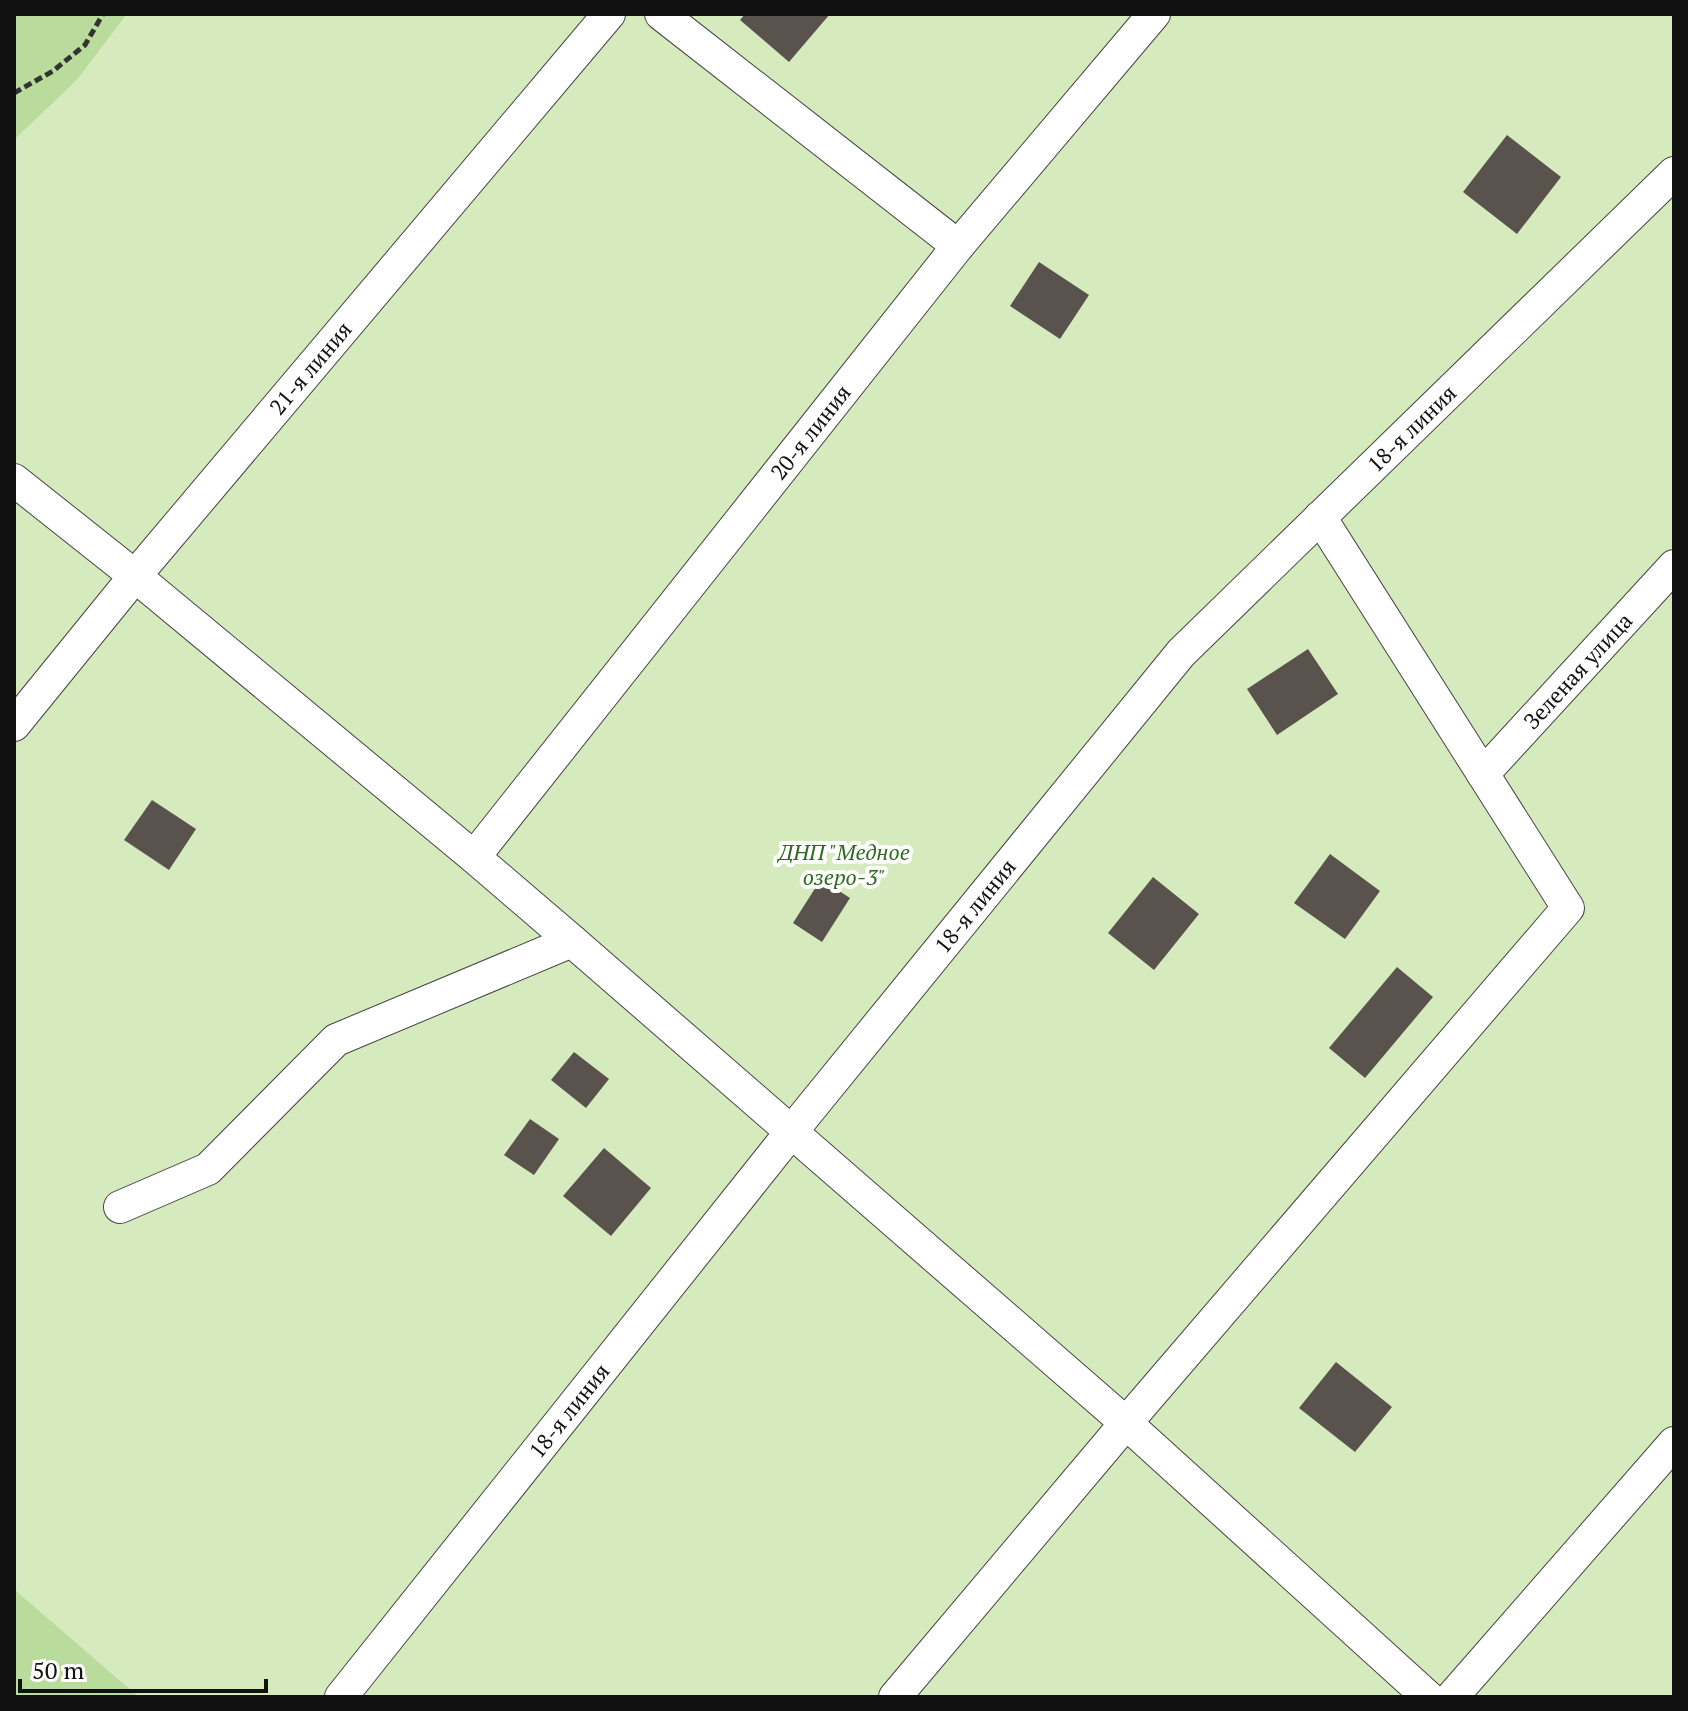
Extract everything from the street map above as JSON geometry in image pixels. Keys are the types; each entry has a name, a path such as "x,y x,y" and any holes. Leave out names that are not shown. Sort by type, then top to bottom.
{"street":[{"name":"21-я линия","path":"14,725 135,576 609,14"},
{"path":"661,14 958,246"},
{"name":"20-я линия","path":"474,857 958,246 1154,14"},
{"name":"18-я линия","path":"341,1697 792,1131 1181,653 1674,173"},
{"path":"14,480 135,576 572,941 1126,1423 1428,1697"},
{"path":"895,1697 1568,908 1320,517"},
{"name":"Зеленая улица","path":"1483,774 1674,566"},
{"path":"120,1207 208,1169 336,1040 572,941"},
{"path":"1452,1697 1674,1443"}],"path":[{"path":"14,93 53,71 85,45 103,14"}],"green space":[{"path":"14,14 127,14 77,80 14,140"},
{"name":"ДНП \"Медное озеро-3\"","path":"127,14 1674,14 1674,1697 139,1697 14,1589 14,140 77,80"},
{"path":"14,1589 139,1697 14,1697"}],"building":[{"path":"745,14 830,14 789,62 740,20"},
{"path":"1507,135 1561,177 1517,234 1463,192"},
{"path":"1039,262 1089,295 1060,339 1010,306"},
{"path":"1308,649 1338,694 1277,735 1247,689"},
{"path":"152,800 196,829 169,870 124,840"},
{"path":"1330,854 1380,891 1345,939 1294,903"},
{"path":"1153,877 1199,914 1154,970 1108,933"},
{"path":"821,879 850,898 822,942 793,923"},
{"path":"1397,967 1433,997 1365,1078 1329,1048"},
{"path":"574,1052 609,1079 586,1108 551,1080"},
{"path":"530,1119 559,1139 534,1175 504,1155"},
{"path":"604,1148 651,1188 611,1236 563,1196"},
{"path":"1336,1362 1392,1407 1355,1452 1299,1408"}]}
